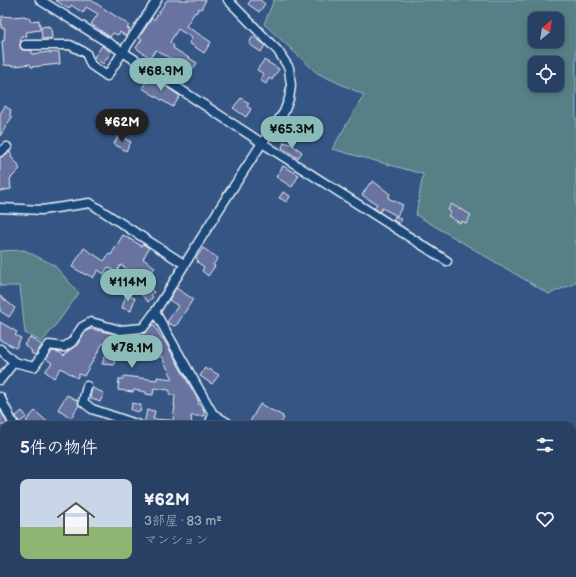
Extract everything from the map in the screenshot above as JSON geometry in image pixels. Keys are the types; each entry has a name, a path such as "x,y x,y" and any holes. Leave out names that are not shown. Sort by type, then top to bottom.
{"street":[{"path":"40,0 447,261"},
{"path":"25,45 70,45 86,54 91,65 107,76 157,0"},
{"path":"0,349 14,362 34,367 49,345 64,347 72,342 82,326 92,322 120,330 142,328 155,312 262,143 284,112 289,99 291,86 289,68 278,51 228,0"},
{"path":"0,208 42,210 90,203 184,264"},
{"path":"155,312 213,414 224,421"},
{"path":"0,380 14,362"},
{"path":"87,386 83,402 92,409 124,421"},
{"path":"0,397 12,421"},
{"path":"210,421 213,414"}],"green space":[{"path":"274,0 576,0 576,283 549,294 416,215 423,174 332,149 364,95 317,73 264,24"},
{"path":"24,250 54,265 79,293 42,342 25,333 20,286 0,286 0,251"}],"building":[{"path":"55,0 91,0 129,25 127,28 130,29 126,36 120,32 118,35 113,33 110,37 91,24 98,14 86,7 83,13 71,5 69,9"},
{"path":"167,0 206,0 201,9 199,8 196,13 195,12 186,26 211,42 204,53 189,43 192,38 178,29 170,42 174,46 173,48 197,63 190,73 176,64 177,62 156,50 151,57 149,57 136,48 142,39 139,38 152,18 154,20"},
{"path":"251,0 260,0 265,4 259,12 248,4"},
{"path":"2,16 25,16 29,17 30,21 39,20 40,30 26,32 27,36 21,36 20,47 22,50 32,50 32,54 59,52 60,64 31,67 30,64 16,66 4,65 2,41 4,41 5,28 1,28"},
{"path":"49,26 49,28 51,28 52,38 42,39 41,27"},
{"path":"253,36 265,45 261,52 249,44"},
{"path":"102,46 111,52 103,64 94,57"},
{"path":"264,60 279,69 272,80 269,78 266,84 260,80 264,74 257,70"},
{"path":"150,76 180,96 173,107 142,88"},
{"path":"241,98 249,103 247,106 251,109 246,117 233,108"},
{"path":"5,106 11,110 9,115 12,117 0,136 0,114"},
{"path":"119,135 131,142 126,151 114,144"},
{"path":"284,142 291,144 302,152 298,158 282,148"},
{"path":"10,152 11,157 19,165 18,167 20,169 10,179 11,189 0,191 0,157"},
{"path":"283,166 299,175 292,187 276,177"},
{"path":"373,181 390,194 388,198 403,205 397,216 382,208 380,212 374,208 377,204 362,195"},
{"path":"283,192 290,196 287,202 279,198"},
{"path":"451,204 471,215 466,223 461,221 460,223 448,216 451,212 448,210"},
{"path":"395,216 401,219 399,224 393,220"},
{"path":"123,235 142,246 143,244 149,248 143,259 155,267 147,279 133,270 132,272 121,265 116,272 108,267 104,274 98,270 93,278 72,267 84,248 104,261 109,254 111,255"},
{"path":"203,248 218,258 213,265 215,266 208,276 202,271 204,267 197,262 198,260 196,258"},
{"path":"148,286 154,292 151,295 153,297 148,302 140,293"},
{"path":"176,288 193,299 176,326 174,326 167,322 178,306 169,300"},
{"path":"126,295 135,298 131,311 122,308"},
{"path":"0,296 15,308 9,317 0,311"},
{"path":"0,322 17,332 15,335 21,338 16,348 0,340"},
{"path":"153,324 163,338 198,400 199,405 202,405 204,416 191,416 192,421 173,421 175,395 170,395 169,390 154,388 153,395 134,390 133,392 118,390 119,379 123,379 124,376 157,380 157,377 173,379 161,356 155,360 151,354 153,353 143,337 118,340 114,365 102,364 109,346 103,343 84,376 79,374 77,378 61,368 54,378 46,372 52,363 46,359 52,351 59,352 64,356 68,351 77,345 86,331 91,329 120,335 145,333"},
{"path":"30,337 42,345 35,355 31,353 32,351 24,345"},
{"path":"205,368 208,371 209,369 219,375 212,384 200,376"},
{"path":"92,388 104,393 100,402 90,398"},
{"path":"67,395 78,401 79,405 71,418 58,409"},
{"path":"132,403 141,405 140,412 131,410"},
{"path":"260,404 283,416 282,417 284,418 282,421 250,421"},
{"path":"0,409 6,421 0,421"},
{"path":"147,410 155,411 153,419 171,420 171,421 145,421"},
{"path":"22,411 27,417 21,421 18,421 16,416"},
{"path":"35,411 46,421 26,421"}]}
